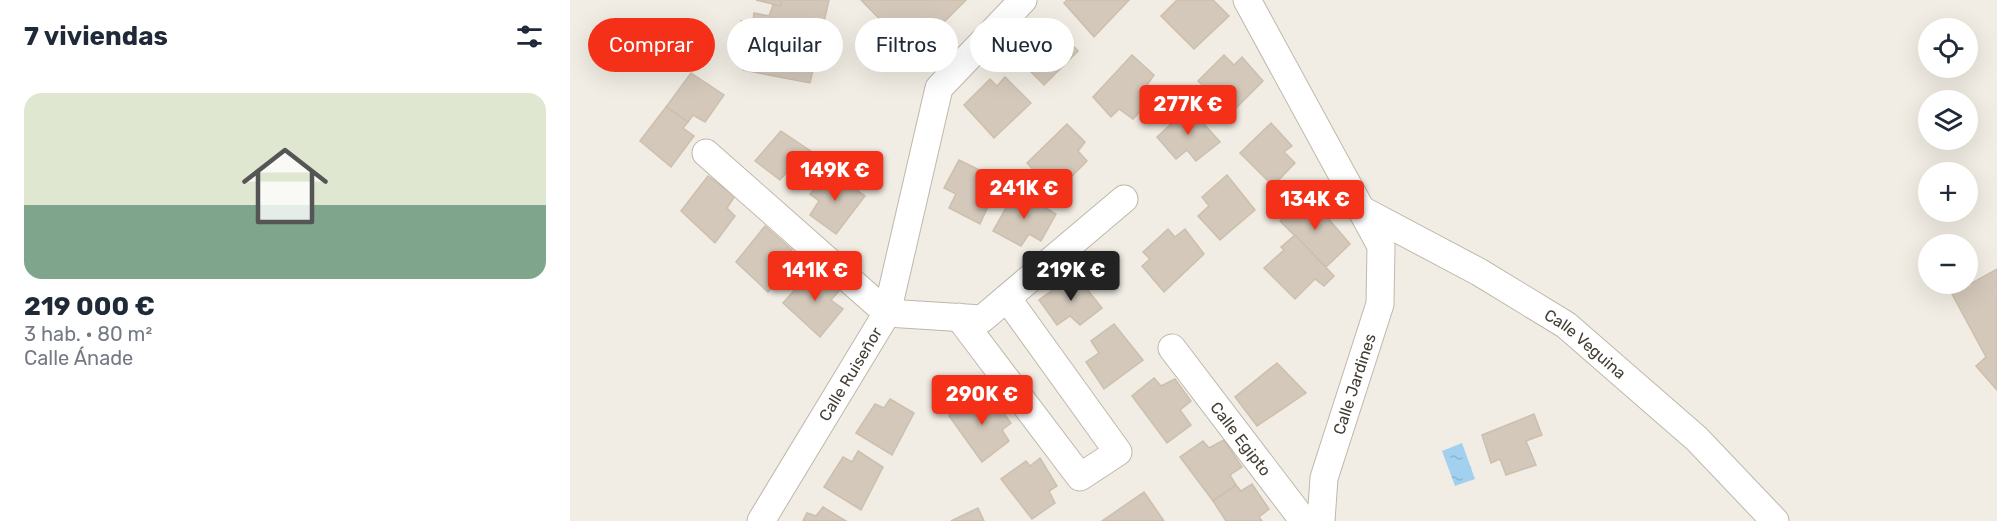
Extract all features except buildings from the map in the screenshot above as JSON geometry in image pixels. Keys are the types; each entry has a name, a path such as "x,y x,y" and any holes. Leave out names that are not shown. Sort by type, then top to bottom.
{"street":[{"name":"Calle Ruiseñor","path":"761,521 887,314 939,88 1023,0"},
{"path":"1247,0 1362,210"},
{"path":"706,153 887,314 982,319 1124,199"},
{"name":"Calle Jardines","path":"1321,521 1324,478 1380,303 1382,246 1362,210"},
{"name":"Calle Veguina","path":"1362,210 1479,272 1566,325 1697,439 1775,521"},
{"path":"959,318 1080,477 1118,452 1007,298"},
{"name":"Calle Egipto","path":"1172,348 1300,516 1316,521"}],"water":[{"path":"1462,443 1475,479 1455,486 1442,451"}]}
